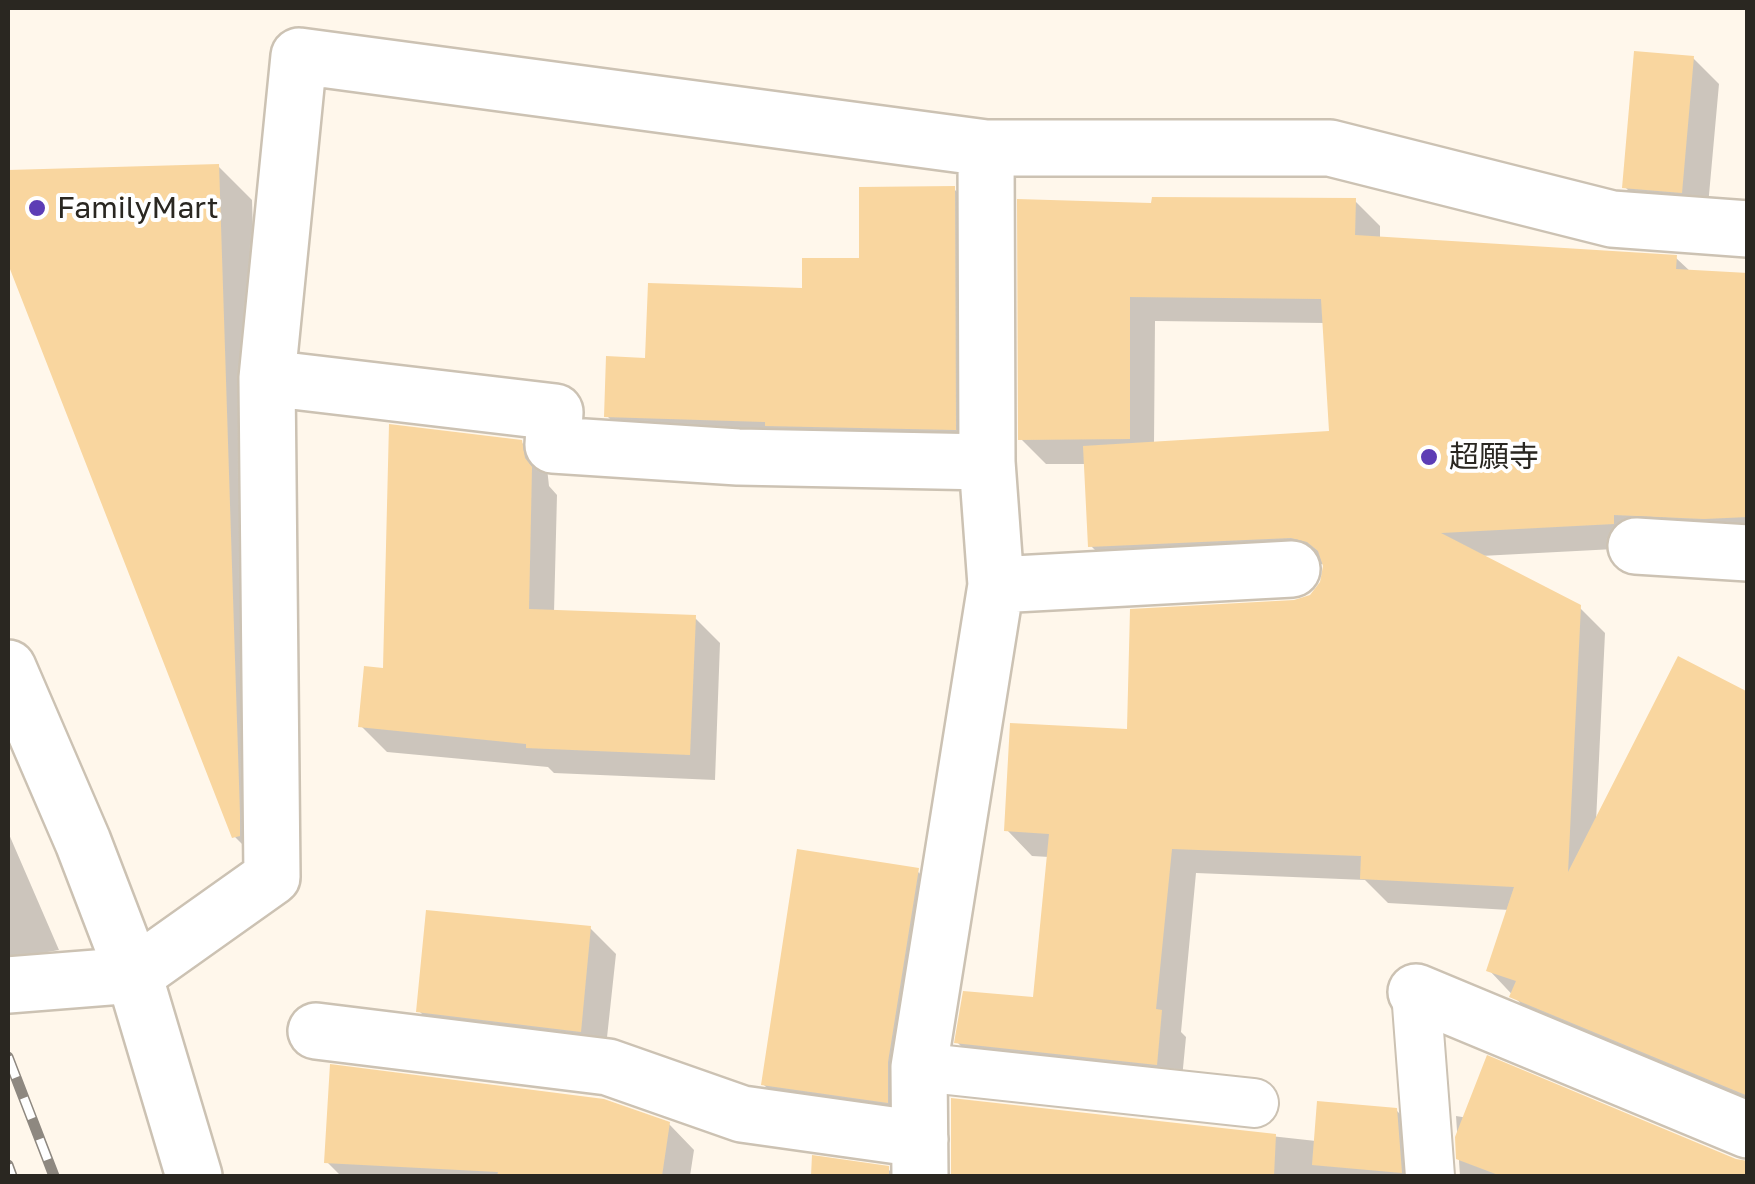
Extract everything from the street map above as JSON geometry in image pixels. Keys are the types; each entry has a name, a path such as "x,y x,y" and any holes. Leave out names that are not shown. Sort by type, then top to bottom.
{"street":[{"path":"8,984 134,975 272,876 267,378 299,56 986,148 1330,148 1612,218 1748,230"},
{"path":"316,1031 608,1067 742,1114 920,1158 920,1067 996,585 987,462 986,148"},
{"path":"267,378 555,412 554,445 738,457 987,462"},
{"path":"1636,546 1748,554"},
{"path":"996,585 1292,569"},
{"path":"8,668 134,975 194,1176"},
{"path":"1416,992 1748,1130"}],"lane":[{"path":"1416,992 1430,1176"},
{"path":"920,1067 1254,1103"}],"building":[{"path":"1634,51 1694,56 1682,193 1622,188"},
{"path":"219,164 240,815 240,836 232,838 8,264 8,170"},
{"path":"955,186 956,430 765,426 765,422 604,417 606,356 645,358 648,283 802,288 802,258 859,258 859,187"},
{"path":"1152,197 1356,198 1355,235 1677,255 1676,269 1748,273 1748,517 1614,515 1614,524 1441,533 1581,605 1568,872 1678,656 1748,692 1748,1096 1509,997 1516,981 1486,971 1514,887 1360,879 1361,856 1172,849 1156,1009 1162,1010 1157,1065 954,1043 963,991 1033,997 1049,834 1004,831 1010,723 1127,729 1130,609 1294,600 1310,595 1320,582 1323,566 1318,551 1307,542 1291,538 1088,547 1083,446 1329,431 1321,299 1130,297 1130,439 1018,440 1017,199 1151,203"},
{"path":"389,424 522,440 525,458 532,467 529,609 696,615 690,755 526,748 526,744 358,727 364,666 383,668"},
{"path":"797,849 919,868 888,1062 888,1103 761,1085"},
{"path":"426,910 591,926 581,1032 416,1012"},
{"path":"1487,1055 1748,1161 1748,1176 1501,1176 1456,1159 1455,1137"},
{"path":"330,1064 604,1099 670,1122 662,1176 497,1176 498,1172 324,1163"},
{"path":"951,1098 1276,1134 1274,1176 951,1176"},
{"path":"1317,1101 1397,1108 1402,1173 1312,1165"},
{"path":"812,1155 889,1166 889,1176 811,1176"}],"railway":[{"path":"8,1057 54,1176"},
{"path":"8,1165 12,1176"}],"place":[{"name":"FamilyMart","path":"37,208"},
{"name":"超願寺","path":"1429,457"}]}
